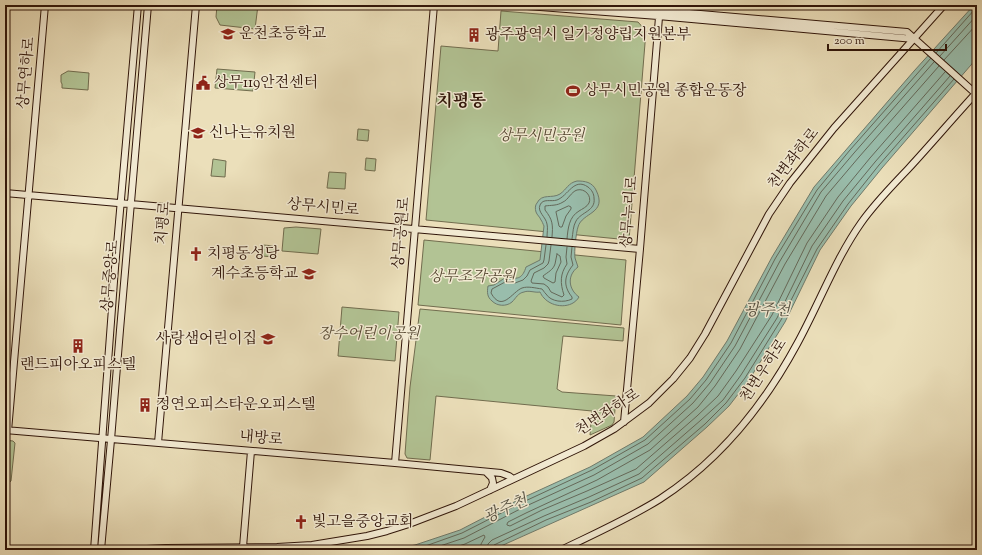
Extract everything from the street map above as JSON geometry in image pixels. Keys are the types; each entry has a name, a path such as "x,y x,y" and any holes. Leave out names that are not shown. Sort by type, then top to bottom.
{"street":[{"name":"상무연하로","path":"7,431 46,5"},
{"name":"상무중앙로","path":"94,550 115,268 138,5"},
{"name":"상무중앙로","path":"101,550 112,440 130,204 139,118 148,5"},
{"name":"치평로","path":"158,443 196,5"},
{"name":"상무공원로","path":"395,463 434,5"},
{"path":"514,5 659,10"},
{"path":"596,5 907,32 976,93"},
{"name":"천변좌하로","path":"127,550 312,545 366,536 409,524 456,506 584,446 614,429 649,403 673,379 690,358 705,334 769,214 790,183 834,128 944,5"},
{"name":"상무누리로","path":"624,422 640,249 659,10"},
{"name":"천변우하로","path":"561,550 612,526 659,500 701,468 741,428 780,374 810,319 846,247 862,222 976,93"},
{"name":"상무시민로","path":"5,193 640,249"},
{"name":"내방로","path":"7,431 502,473 513,479"},
{"path":"243,547 251,451"},
{"path":"486,472 492,478 493,483 490,490"}],"green space":[{"path":"217,5 258,5 255,29 220,25 216,17"},
{"name":"상무시민공원","path":"501,11 638,22 646,31 629,240 426,220 441,46 498,51"},
{"path":"217,69 255,72 253,91 215,88"},
{"path":"68,71 89,73 88,90 62,88 61,75"},
{"path":"358,129 369,130 368,141 357,140"},
{"path":"366,158 376,159 375,171 365,170"},
{"path":"213,159 226,161 225,177 211,176"},
{"path":"329,172 346,173 345,189 327,188"},
{"path":"296,227 321,229 318,254 282,251 284,228"},
{"name":"상무조각공원","path":"424,240 626,260 621,325 418,305"},
{"path":"263,245 275,246 274,257 262,256"},
{"name":"장수어린이공원","path":"342,307 399,312 395,361 338,356"},
{"path":"420,309 624,328 623,341 563,336 557,389 562,392 616,396 614,422 612,425 590,435 592,411 436,396 430,460 407,458 405,454 410,387"},
{"path":"5,440 13,441 15,443 11,481 7,484 5,482"}],"water":[{"name":"광주천","path":"974,5 977,5 977,58 851,206 820,250 785,322 749,380 729,406 707,427 644,482 492,550 388,550 415,545 460,530 520,499 590,467 643,437 687,396 703,377 727,341 772,257 814,187 914,71"},
{"path":"577,181 592,185 599,198 597,208 580,222 577,230 575,258 578,267 574,270 570,282 575,294 579,297 572,304 562,306 552,304 543,297 540,292 528,291 520,293 507,305 494,303 488,296 488,286 494,285 508,276 517,278 522,276 526,267 540,260 544,226 536,212 536,204 544,197 560,194"}],"place":[{"name":"운천초등학교","path":"228,34"},
{"name":"광주광역시 일가정양립지원본부","path":"474,35"},
{"name":"상무119안전센터","path":"203,83"},
{"name":"상무시민공원 종합운동장","path":"573,91"},
{"name":"신나는유치원","path":"198,133"},
{"name":"치평동성당","path":"196,254"},
{"name":"계수초등학교","path":"309,274"},
{"name":"사랑샘어린이집","path":"268,339"},
{"name":"랜드피아오피스텔","path":"78,346"},
{"name":"정연오피스타운오피스텔","path":"145,405"},
{"name":"빛고을중앙교회","path":"301,522"}],"district":[{"name":"치평동","path":"461,102"}]}
